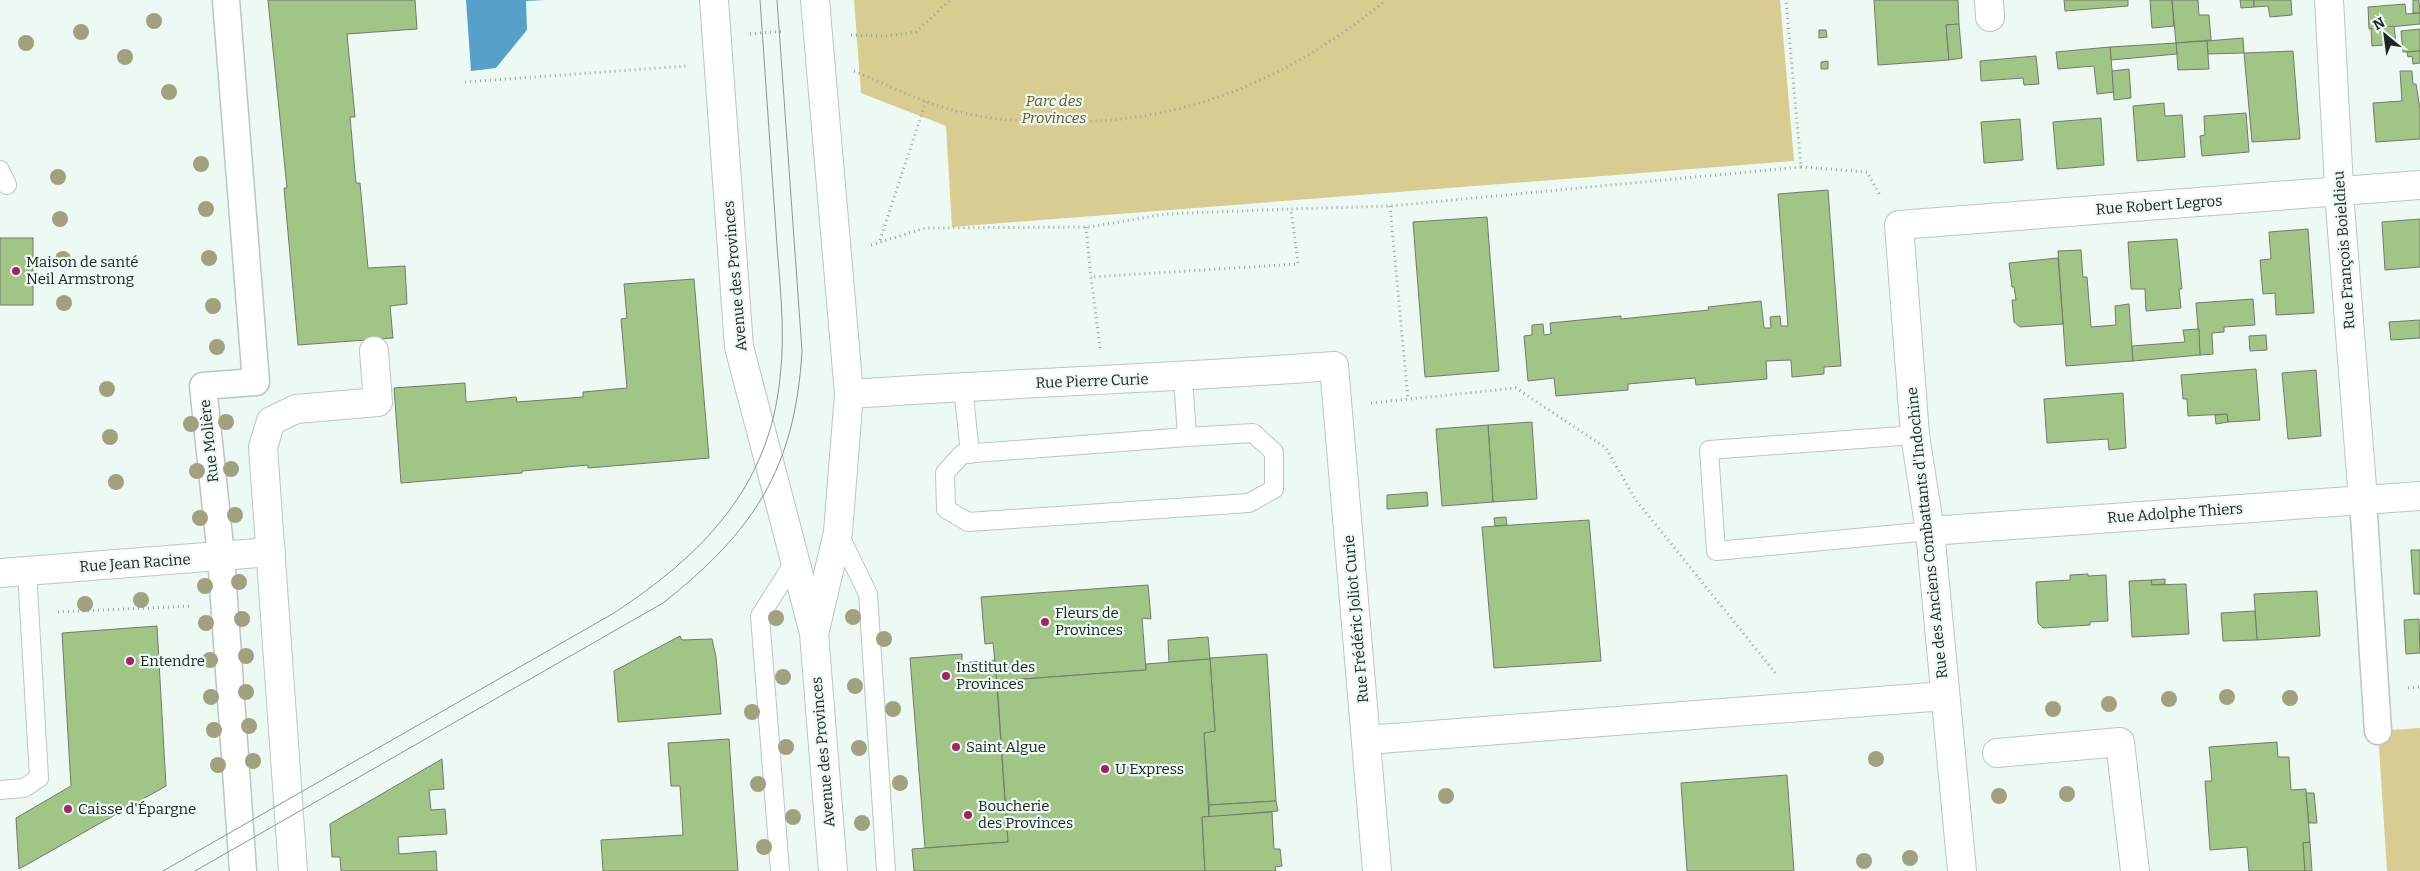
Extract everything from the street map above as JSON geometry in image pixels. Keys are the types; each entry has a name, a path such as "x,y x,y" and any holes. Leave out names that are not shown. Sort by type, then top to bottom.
{"street":[{"name":"Rue Molière","path":"226,0 256,382 203,386 221,556 243,871"},
{"name":"Avenue des Provinces","path":"714,0 739,347 814,634 833,871"},
{"name":"Avenue des Provinces","path":"814,634 838,532 849,394 815,0"},
{"name":"Rue François Boieldieu","path":"2328,0 2363,500"},
{"name":"Rue Robert Legros","path":"1892,214 2340,191 2420,185"},
{"name":"Rue des Anciens Combattants d'Indochine","path":"1892,214 1915,435 1930,531 1962,871"},
{"path":"293,871 263,447 271,421 296,409 378,402 374,351"},
{"name":"Rue Pierre Curie","path":"849,394 963,386 1183,377 1334,366"},
{"name":"Rue Frédéric Joliot Curie","path":"1334,366 1377,871"},
{"name":"Rue Adolphe Thiers","path":"1930,531 2420,496"},
{"path":"2363,500 2378,731"},
{"name":"Rue Jean Racine","path":"0,573 270,552"},
{"path":"1366,740 1945,696"},
{"path":"1997,753 2120,742 2135,871"}],"lane":[{"path":"1183,377 1187,437"},
{"path":"963,386 970,454"},
{"path":"1253,434 1274,452 1274,489 1250,503 968,522 946,509 945,473 962,454 1187,437 1253,434"},
{"path":"1915,435 1709,450 1716,551 1930,531"},
{"path":"838,532 868,594 886,871"},
{"path":"780,871 760,616 795,561"},
{"path":"0,790 24,788 39,778 27,571"}],"path":[{"path":"851,35 887,36 916,32 950,0"},
{"path":"850,69 926,101 960,112 1030,122 1088,122 1147,117 1221,98 1266,79 1311,54 1356,24 1386,0"},
{"path":"1786,0 1801,167"},
{"path":"850,26 851,43"},
{"path":"753,34 789,31"},
{"path":"465,82 691,65"},
{"path":"926,101 880,241 925,228 1086,227 1164,214 1291,208 1390,206 1801,167 1867,172 1892,214"},
{"path":"1390,206 1408,400"},
{"path":"1091,277 1298,264 1291,208"},
{"path":"1086,227 1104,381"},
{"path":"1338,406 1516,388 1606,448 1635,499 1802,706"},
{"path":"30,614 224,604"}],"green space":[{"name":"Parc des Provinces","path":"854,0 1780,0 1794,161 952,227 946,126 861,93"},
{"path":"2420,728 2420,871 2387,871 2378,731"}],"water":[{"path":"466,0 546,0 526,1 527,30 496,68 471,71"}],"building":[{"path":"268,0 415,0 417,29 347,34 355,117 350,117 356,183 360,183 368,268 405,266 407,304 390,306 393,338 298,345 284,188 287,188"},
{"path":"1874,0 1958,0 1959,24 1946,25 1949,60 1878,65"},
{"path":"2064,0 2128,0 2128,6 2065,11"},
{"path":"2150,0 2172,0 2174,26 2152,28"},
{"path":"2172,0 2198,0 2199,15 2209,15 2211,40 2176,43"},
{"path":"2240,0 2254,0 2254,7 2241,8"},
{"path":"2254,0 2291,0 2292,15 2270,17 2268,6 2254,7"},
{"path":"2413,0 2419,0 2420,13 2413,13"},
{"path":"2405,4 2406,14 2420,13 2420,24 2369,29 2368,7"},
{"path":"1959,24 1962,58 1949,60 1946,25"},
{"path":"2394,26 2396,44 2372,46 2371,28"},
{"path":"2420,29 2420,51 2403,52 2401,31"},
{"path":"1819,30 1826,30 1827,37 1819,38"},
{"path":"2243,38 2244,53 2208,54 2207,41"},
{"path":"2207,41 2209,69 2178,70 2176,43"},
{"path":"2176,43 2177,54 2111,60 2110,47"},
{"path":"2110,47 2114,92 2097,94 2094,66 2058,69 2056,52"},
{"path":"2293,51 2300,139 2252,142 2244,53"},
{"path":"2420,51 2420,63 2413,64 2412,56 2408,57 2407,52"},
{"path":"2036,56 2039,84 2024,85 2023,78 1981,81 1980,61"},
{"path":"1828,61 1828,69 1821,69 1821,62"},
{"path":"2129,69 2131,98 2114,100 2112,71"},
{"path":"2400,71 2412,71 2413,84 2416,84 2420,109 2420,139 2376,142 2373,103 2402,101"},
{"path":"2164,103 2165,116 2182,115 2185,157 2137,161 2133,106"},
{"path":"2246,113 2249,152 2202,156 2200,136 2205,135 2204,116"},
{"path":"2101,118 2104,165 2057,169 2053,122"},
{"path":"2020,119 2023,160 1984,163 1981,122"},
{"path":"1828,190 1841,366 1824,367 1824,374 1792,377 1791,360 1766,361 1767,379 1696,385 1695,378 1628,384 1628,390 1556,396 1554,378 1528,381 1524,336 1532,335 1532,325 1543,324 1544,335 1551,334 1550,323 1621,316 1621,319 1709,310 1708,307 1761,301 1764,328 1771,328 1770,317 1780,316 1781,326 1788,326 1778,194"},
{"path":"1487,217 1499,371 1425,377 1413,222"},
{"path":"2420,219 2420,267 2385,270 2382,222"},
{"path":"2308,229 2314,313 2276,315 2275,293 2263,294 2260,260 2271,259 2269,232"},
{"name":"Maison de santé Neil Armstrong","path":"0,238 33,238 33,305 0,305"},
{"path":"2177,239 2182,289 2179,289 2181,308 2146,311 2145,289 2131,289 2128,242"},
{"path":"2081,250 2083,277 2087,277 2091,327 2116,325 2115,306 2129,304 2133,361 2066,366 2058,251"},
{"path":"2058,258 2063,324 2020,327 2014,322 2012,300 2016,300 2014,287 2012,287 2009,263"},
{"path":"694,279 709,458 588,468 588,465 522,471 522,473 401,483 394,388 465,383 466,402 516,397 517,402 583,397 583,392 627,388 621,319 627,318 624,284"},
{"path":"2253,299 2255,325 2224,327 2224,332 2212,333 2213,354 2200,355 2196,303"},
{"path":"2420,320 2420,338 2391,340 2389,322"},
{"path":"2199,329 2200,355 2133,361 2132,346 2185,342 2183,330"},
{"path":"2266,335 2267,350 2250,351 2249,336"},
{"path":"2256,369 2260,420 2228,422 2227,414 2188,416 2187,399 2183,399 2181,375"},
{"path":"2316,370 2321,436 2288,439 2282,373"},
{"path":"2123,393 2126,448 2109,450 2108,439 2047,443 2044,399"},
{"path":"2227,414 2228,422 2216,424 2215,415"},
{"path":"1532,422 1537,499 1493,502 1488,425"},
{"path":"1488,425 1493,502 1442,506 1436,429"},
{"path":"1427,492 1428,506 1387,509 1387,495"},
{"path":"1506,517 1507,525 1495,526 1494,518"},
{"path":"1589,520 1601,661 1494,668 1482,527"},
{"path":"2411,550 2420,550 2420,594 2414,594"},
{"path":"2088,574 2088,576 2106,575 2108,621 2090,622 2090,625 2043,628 2038,623 2036,582 2070,580 2070,575"},
{"path":"2165,579 2165,584 2152,585 2151,580"},
{"path":"2151,580 2152,585 2186,584 2189,634 2132,637 2129,581"},
{"path":"1148,585 1151,619 1142,618 1146,670 997,681 993,643 985,644 981,597"},
{"path":"2317,591 2320,636 2257,640 2254,594"},
{"path":"2255,611 2257,640 2223,641 2221,613"},
{"path":"2419,619 2420,653 2406,654 2404,620"},
{"path":"157,626 166,786 19,869 16,818 71,786 62,633"},
{"path":"680,636 682,640 712,639 716,657 721,714 618,722 614,671"},
{"path":"1208,637 1210,659 1169,662 1168,640"},
{"path":"962,654 962,663 995,660 1008,842 925,848 910,658"},
{"path":"1267,654 1276,801 1209,805 1204,733 1215,731 1210,658"},
{"name":"U Express","path":"1210,659 1215,731 1204,733 1209,817 1202,817 1205,871 914,871 912,849 1008,842 997,681 1146,670 1146,664"},
{"path":"729,739 738,871 603,871 601,840 683,835 680,786 671,786 668,743"},
{"path":"2277,742 2278,757 2289,757 2291,790 2306,789 2310,842 2303,843 2305,871 2249,871 2247,847 2210,850 2205,781 2212,781 2209,747"},
{"path":"442,759 444,789 429,790 431,810 445,809 447,834 398,837 399,854 436,851 437,871 341,871 340,857 332,857 330,824"},
{"path":"1787,775 1794,871 1687,871 1681,783"},
{"path":"2306,793 2314,793 2317,823 2309,823"},
{"path":"1276,801 1278,811 1209,817 1209,805"},
{"path":"1272,812 1274,849 1280,849 1282,866 1275,867 1276,871 1205,871 1202,817"},
{"path":"2310,842 2312,871 2305,871 2303,843"}],"tram line":[{"path":"163,871 614,613 676,567 726,515 746,485 762,453 773,417 782,360 781,304 760,0"},
{"path":"195,871 663,603 722,550 745,523 764,494 779,464 790,430 798,393 802,351 777,0"}],"place":[{"name":"Maison de santé Neil Armstrong","path":"16,271"},
{"name":"Fleurs de Provinces","path":"1045,622"},
{"name":"Entendre","path":"130,661"},
{"name":"Institut des Provinces","path":"946,676"},
{"name":"Saint Algue","path":"956,747"},
{"name":"U Express","path":"1105,769"},
{"name":"Caisse d'Épargne","path":"68,809"},
{"name":"Boucherie des Provinces","path":"968,815"}]}
